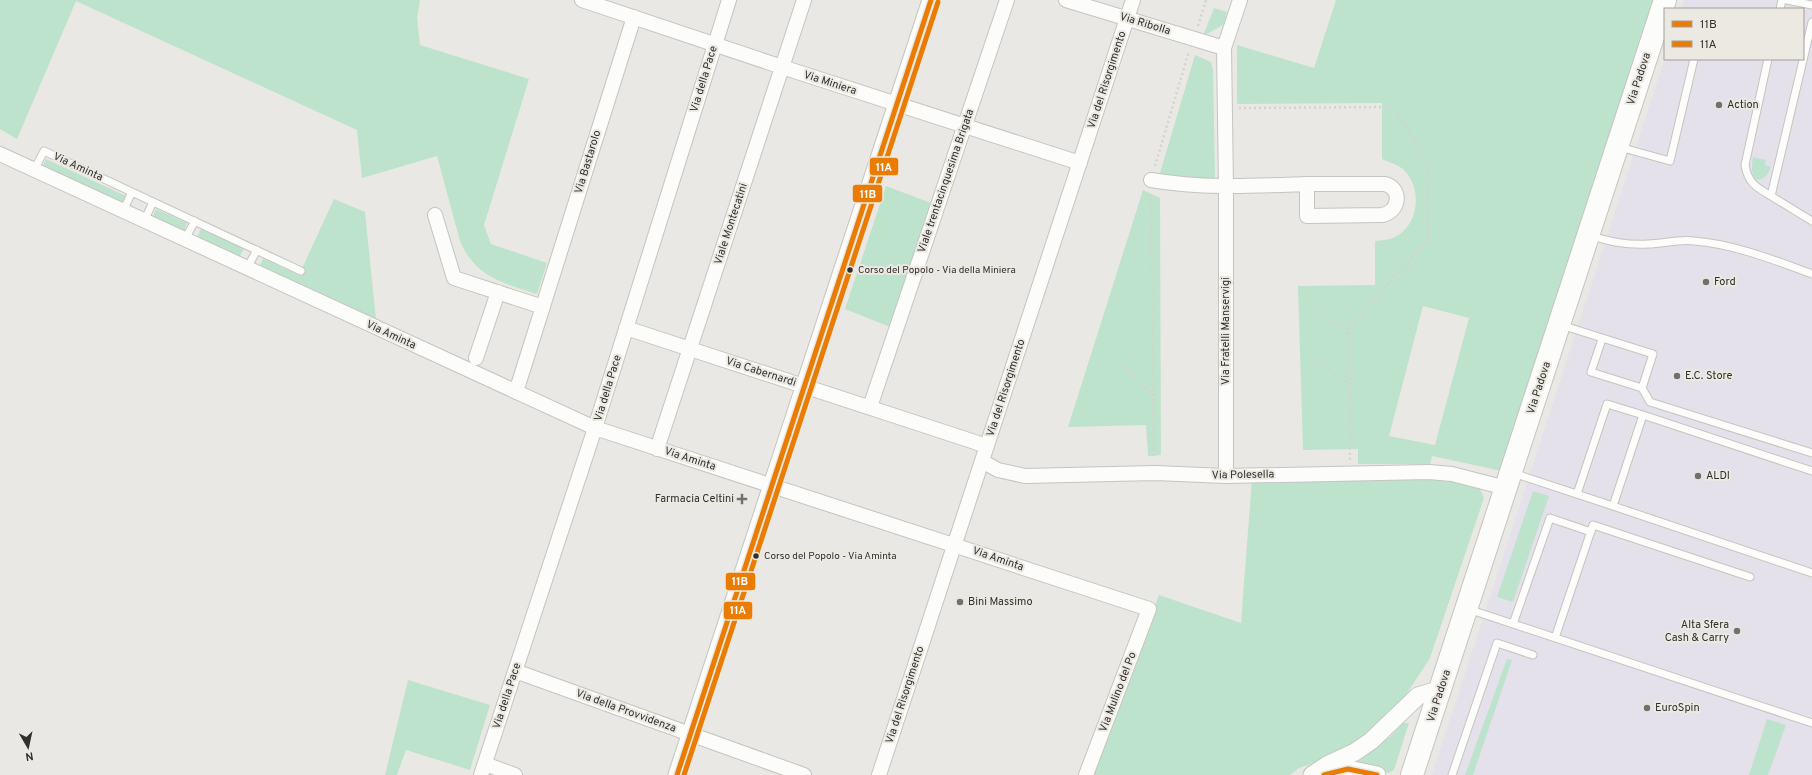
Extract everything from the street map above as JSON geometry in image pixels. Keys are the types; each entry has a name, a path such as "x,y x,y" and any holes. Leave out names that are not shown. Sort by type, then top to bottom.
{"main road":[{"name":"Via Padova","path":"1412,775 1664,6"}],"street":[{"name":"Via Miniera","path":"582,0 782,67 1080,163"},
{"name":"Via della Pace","path":"483,770 595,428 729,0"},
{"name":"Viale Montecatini","path":"657,449 804,0"},
{"path":"678,775 931,0"},
{"name":"Viale trentacinquesima Brigata","path":"870,408 1007,0"},
{"name":"Via Ribolla","path":"1066,0 1224,48"},
{"name":"Via del Risorgimento","path":"879,775 1133,0"},
{"name":"Via Fratelli Manservigi","path":"1226,476 1226,187 1224,48 1240,0"},
{"name":"Via Bastarolo","path":"516,392 634,17"},
{"name":"Via Aminta","path":"0,154 595,428 955,544 1149,609"},
{"path":"1151,180 1175,184 1226,187 1307,184 1385,184 1390,185 1396,192 1397,204 1392,212 1382,215 1307,216 1307,184"},
{"path":"435,215 454,278 543,307"},
{"path":"476,358 498,292"},
{"name":"Via Cabernardi","path":"626,328 987,446"},
{"name":"Via Polesella","path":"982,461 998,470 1025,476 1155,473 1226,476 1429,472 1508,480"},
{"name":"Via Mulino del Po","path":"1086,775 1149,609"},
{"name":"Via della Provvidenza","path":"515,671 804,775"},
{"path":"1312,775 1327,765 1355,752 1371,741 1418,696 1441,689"},
{"path":"1324,775 1348,769 1377,775"},
{"path":"483,770 515,775"}],"lane":[{"path":"1787,0 1812,5"},
{"path":"1804,56 1812,22"},
{"path":"1618,144 1622,148 1670,161 1694,60"},
{"path":"1768,60 1745,164 1747,177 1757,188 1812,221"},
{"path":"1771,196 1803,60"},
{"name":"Via Aminta","path":"34,170 44,151 301,271"},
{"path":"123,211 132,192"},
{"path":"144,221 153,202"},
{"path":"185,240 195,221"},
{"path":"1588,235 1618,244 1649,244 1691,240 1705,242 1779,262 1812,274"},
{"path":"248,268 257,250"},
{"path":"1559,324 1653,354 1642,388"},
{"path":"1602,338 1591,372 1642,388 1650,402 1812,453"},
{"path":"1577,494 1607,404 1812,471"},
{"path":"1613,506 1643,415"},
{"path":"1508,480 1561,488 1812,573"},
{"path":"1513,624 1550,518 1591,532"},
{"path":"1555,638 1593,525 1750,577"},
{"path":"1467,609 1812,723"},
{"path":"1452,775 1497,643 1533,655"}],"path":[{"path":"1155,473 1151,180 1206,0"},
{"path":"1225,108 1393,108 1427,161 1428,240 1349,327 1350,473"},
{"path":"1319,310 1349,334"},
{"path":"1320,363 1349,384"},
{"path":"1120,364 1154,394"}],"shaded area":[{"path":"1684,0 1812,0 1812,775 1432,775 1664,60 1804,60 1804,8 1681,8"}],"green space":[{"path":"0,0 420,0 417,18 420,45 529,79 484,225 491,244 547,263 537,294 491,277 482,271 466,253 460,241 437,156 362,178 357,130 76,1 17,139 0,129"},
{"path":"1336,0 1656,0 1502,471 1432,456 1430,464 1358,464 1358,449 1303,450 1298,286 1375,285 1375,241 1391,239 1402,233 1413,217 1416,197 1410,178 1404,170 1382,159 1382,103 1237,104 1237,45 1314,68","holes":["1423,306 1469,318 1435,445 1389,436"]},
{"path":"1214,8 1227,12 1223,25 1203,36"},
{"path":"1195,55 1211,62 1213,70 1215,178 1175,178 1160,173"},
{"path":"1753,157 1766,160 1765,165 1771,167 1766,176 1757,180 1752,172"},
{"path":"46,159 126,196 122,205 42,168"},
{"path":"886,186 931,203 890,327 845,309"},
{"path":"1143,190 1160,198 1161,455 1148,456 1146,425 1068,427"},
{"path":"334,199 365,212 376,320 260,266 263,258 299,275"},
{"path":"156,209 187,223 184,232 152,218"},
{"path":"201,229 244,249 239,258 197,238"},
{"path":"1434,475 1465,483 1480,489 1484,498 1430,658 1400,704 1355,744 1320,761 1299,768 1290,775 1091,775 1159,595 1241,623 1252,479"},
{"path":"1533,491 1549,496 1513,602 1497,597"},
{"path":"1507,659 1512,660 1473,775 1465,775"},
{"path":"408,680 490,705 470,770 406,750 397,775 385,775"},
{"path":"1767,719 1786,725 1768,775 1749,775"},
{"path":"1403,723 1409,723 1394,770 1389,773 1359,763 1358,759 1391,736"}],"transit line":[{"name":"11B","path":"677,775 931,0"},
{"name":"11A","path":"684,775 938,2"},
{"name":"11B","path":"1324,775 1348,769 1377,775"}],"place":[{"name":"Action","path":"1719,105"},
{"name":"Corso del Popolo - Via della Miniera","path":"850,270"},
{"name":"Ford","path":"1706,282"},
{"name":"E.C. Store","path":"1677,376"},
{"name":"ALDI","path":"1698,476"},
{"name":"Farmacia Celtini","path":"742,499"},
{"name":"Corso del Popolo - Via Aminta","path":"756,556"},
{"name":"Bini Massimo","path":"960,602"},
{"name":"Alta Sfera Cash & Carry","path":"1737,631"},
{"name":"EuroSpin","path":"1647,708"}]}
